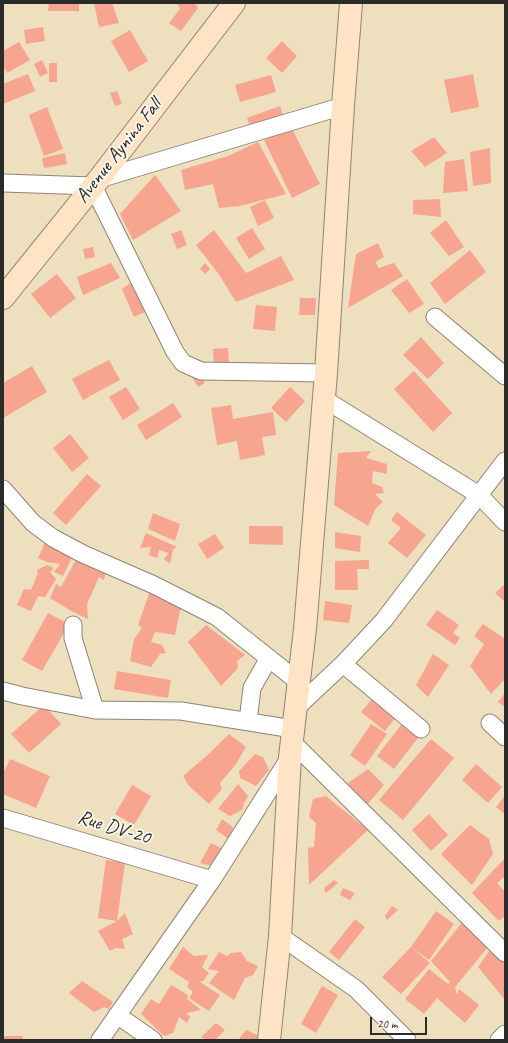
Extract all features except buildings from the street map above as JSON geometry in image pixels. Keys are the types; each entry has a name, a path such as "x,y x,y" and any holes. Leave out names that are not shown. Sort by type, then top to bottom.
{"street":[{"name":"Avenue Aynina Fall","path":"3,298 96,183 234,3"},
{"path":"269,1040 280,936 293,734 300,683 324,399 350,4"},
{"path":"3,183 96,183 343,106"},
{"path":"96,183 175,352 183,363 201,371 326,373"},
{"path":"435,317 505,376"},
{"path":"324,399 479,495 505,522"},
{"path":"100,1040 212,880 293,734 343,664 384,620 505,461"},
{"path":"3,489 33,523 53,538 83,554 154,585 217,617 300,683"},
{"path":"73,626 73,638 95,710"},
{"path":"248,721 252,688 269,658"},
{"path":"343,664 421,729"},
{"path":"3,691 95,710 182,711 248,721 293,734 505,953"},
{"path":"490,722 505,737"},
{"name":"Rue DV-20","path":"3,818 212,880"},
{"path":"280,936 356,989 407,1040"},
{"path":"117,1015 152,1040"},
{"path":"499,1040 505,1034"}]}
